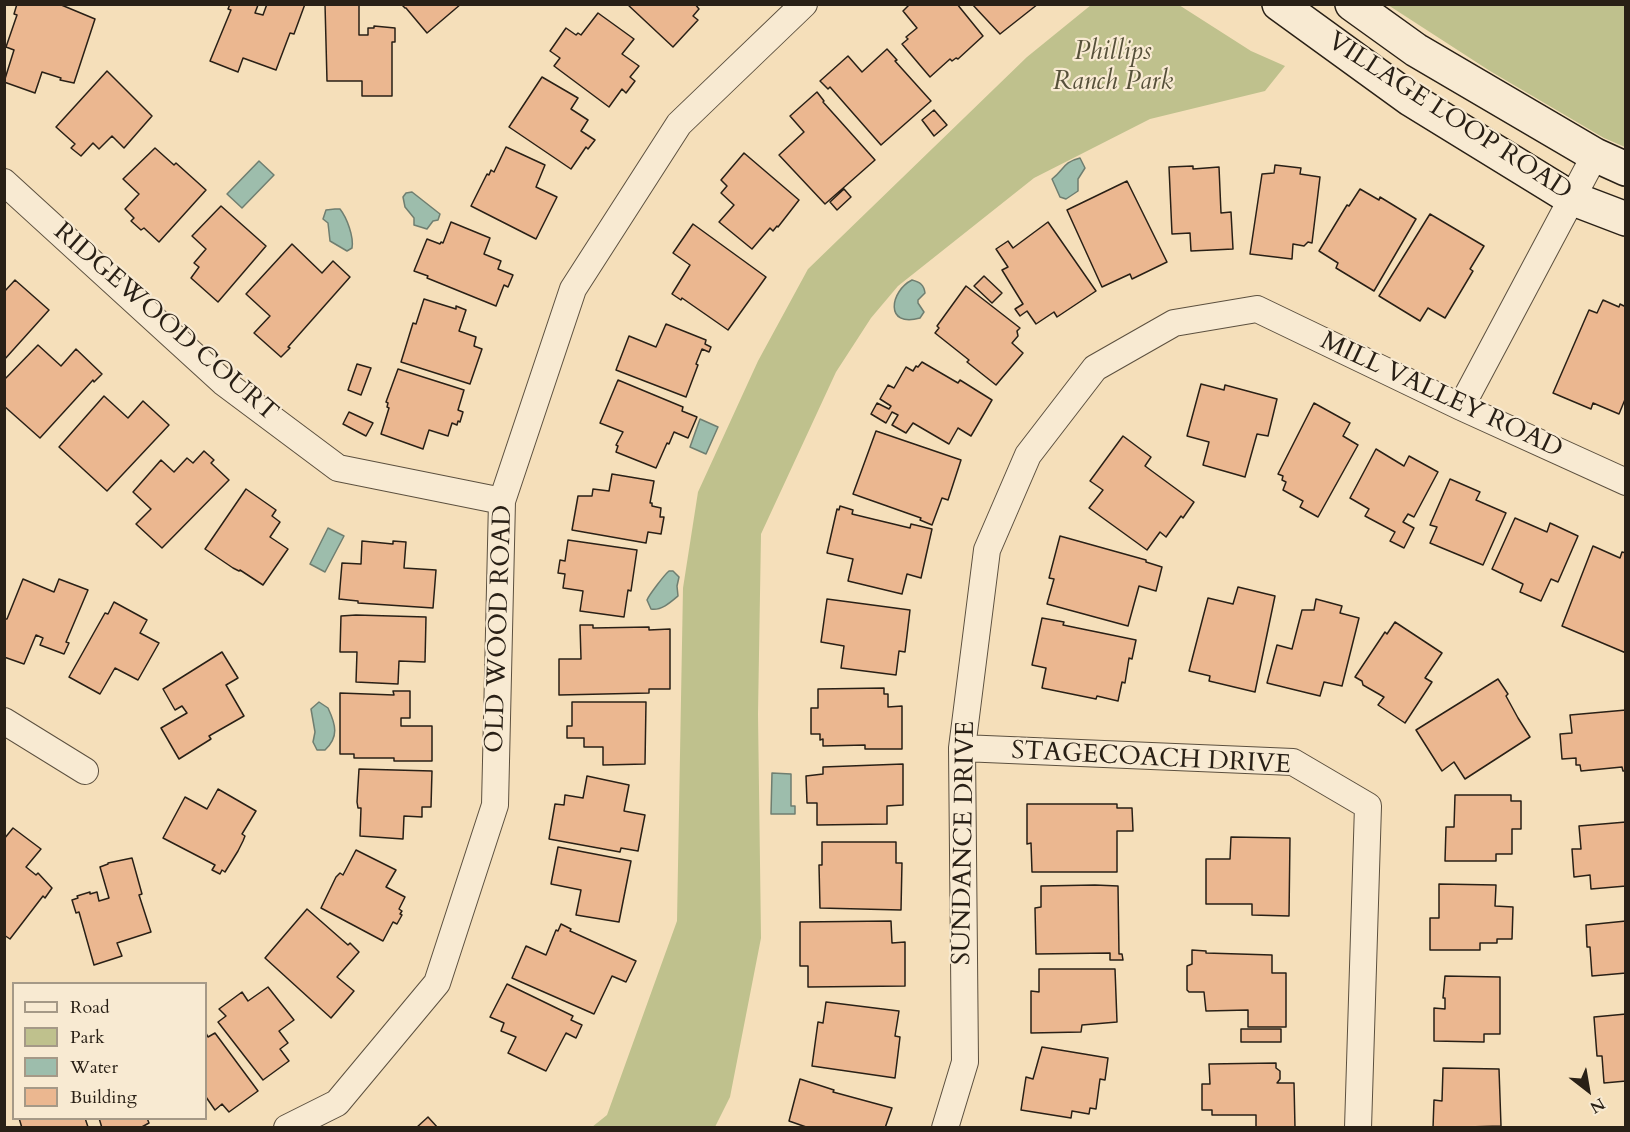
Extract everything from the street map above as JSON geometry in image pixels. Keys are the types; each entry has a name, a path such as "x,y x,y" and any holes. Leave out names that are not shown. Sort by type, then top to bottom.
{"main road":[{"name":"VILLAGE LOOP ROAD","path":"1278,4 1410,99 1571,198 1626,219"},
{"name":"VILLAGE LOOP ROAD","path":"1352,4 1416,50 1595,155 1626,169"}],"street":[{"name":"OLD WOOD ROAD","path":"286,1128 337,1103 437,983 495,805 502,501 573,289 679,124 804,4"},
{"path":"1461,406 1595,155"},
{"name":"RIDGEWOOD COURT","path":"4,182 223,382 338,468 502,501"},
{"name":"MILL VALLEY ROAD","path":"1257,309 1626,482"},
{"name":"SUNDANCE DRIVE","path":"945,1128 965,1062 962,748 987,550 1028,455 1095,368 1174,323 1257,309"},
{"path":"4,721 85,771"},
{"name":"STAGECOACH DRIVE","path":"962,748 1293,762 1368,806 1358,1128"}],"green space":[{"name":"Phillips Ranch Park","path":"1091,5 1179,5 1251,51 1285,66 1265,91 1150,119 1034,178 898,286 871,318 836,372 761,534 758,714 761,938 730,1097 715,1127 592,1127 607,1115 677,921 683,588 698,492 758,361 808,269 1027,57"},
{"path":"1388,5 1625,5 1625,147 1604,138 1490,71"}],"water":[{"path":"1080,158 1085,168 1078,179 1078,191 1066,199 1060,197 1052,179 1067,164"},
{"path":"259,161 274,175 242,208 227,194"},
{"path":"412,192 440,214 438,220 433,221 427,229 414,225 414,218 405,207 403,197 406,193"},
{"path":"340,209 352,239 352,248 347,251 330,241 328,223 323,219 326,210"},
{"path":"912,280 924,288 925,293 918,303 924,312 920,318 908,320 900,318 894,307 899,292"},
{"path":"700,419 718,427 706,454 690,447"},
{"path":"328,528 344,536 325,572 310,564"},
{"path":"669,571 673,571 679,577 678,596 662,607 651,609 647,600"},
{"path":"319,702 328,708 335,730 325,750 317,750 313,742 315,732 311,709"},
{"path":"772,773 791,774 791,806 795,806 795,814 771,814"}],"building":[{"path":"17,4 59,4 95,19 74,83 42,72 35,93 4,82 14,50 6,47 17,15 14,14"},
{"path":"230,4 258,5 255,13 263,15 267,4 305,4 294,34 290,33 276,70 243,58 238,72 210,61 231,10 228,9"},
{"path":"325,4 359,5 359,35 368,35 368,28 374,28 374,26 395,28 395,42 392,42 392,96 362,96 362,81 327,81"},
{"path":"401,4 461,4 427,33"},
{"path":"627,4 695,4 699,9 693,16 698,20 673,47"},
{"path":"910,4 957,4 983,36 958,59 952,61 950,59 930,77 902,44 908,39 906,37 917,28 903,11"},
{"path":"972,4 1038,4 1000,34"},
{"path":"598,13 634,39 622,54 639,66 630,77 635,81 626,93 622,89 609,107 554,66 560,58 550,51 566,28 576,35 578,33 581,35"},
{"path":"887,49 931,101 881,145 830,87 828,89 820,81 848,56 862,72"},
{"path":"107,71 152,116 124,148 112,136 99,149 93,143 81,156 71,148 75,144 56,127"},
{"path":"542,77 578,98 571,109 588,120 581,131 595,140 588,149 586,147 571,169 509,127"},
{"path":"817,92 823,102 875,160 825,204 779,155 804,132 790,116"},
{"path":"934,110 947,125 934,136 922,120"},
{"path":"506,147 545,165 536,187 557,197 536,239 471,206 487,174 489,175 491,170 494,172"},
{"path":"155,148 206,190 159,242 144,228 141,230 131,221 134,218 125,209 139,194 123,179"},
{"path":"744,153 799,200 778,227 773,231 770,228 752,249 719,222 734,205 721,193 727,186 721,180"},
{"path":"1275,165 1301,168 1300,174 1320,177 1312,243 1308,242 1304,246 1293,244 1292,259 1250,254 1262,174 1274,173"},
{"path":"1193,166 1193,169 1219,167 1221,213 1231,212 1233,249 1191,251 1190,233 1172,234 1169,167"},
{"path":"1127,181 1167,262 1132,279 1130,274 1102,287 1067,210"},
{"path":"844,189 851,197 837,210 830,202"},
{"path":"1360,189 1379,200 1380,197 1416,219 1374,291 1336,268 1338,263 1319,251 1347,205 1349,206"},
{"path":"221,206 266,246 218,302 191,278 199,267 194,263 206,249 192,236"},
{"path":"1430,214 1484,246 1470,269 1473,271 1445,318 1428,308 1420,321 1379,296"},
{"path":"451,222 490,238 484,254 501,261 498,269 513,275 508,287 504,285 496,306 414,271 427,239 443,243"},
{"path":"1048,222 1096,291 1057,317 1054,312 1036,324 1027,311 1020,316 1015,309 1023,304 1002,270 1008,267 996,249 1008,241 1013,248"},
{"path":"693,224 766,277 728,330 682,298 681,300 672,294 690,265 673,253"},
{"path":"292,244 322,273 333,261 350,277 281,357 254,333 270,316 246,294"},
{"path":"984,276 1002,293 992,303 974,286"},
{"path":"15,280 49,310 4,360 4,292"},
{"path":"966,286 1020,328 1017,331 1018,336 1012,343 1023,353 996,385 935,333 939,328 937,326"},
{"path":"424,299 466,310 459,331 476,337 474,346 482,349 470,384 401,362 413,323 416,324"},
{"path":"1603,300 1619,307 1620,304 1626,307 1626,397 1619,414 1593,403 1591,409 1553,393 1589,310 1597,313"},
{"path":"666,324 706,340 705,344 711,347 709,352 702,349 686,397 616,370 629,336 656,347"},
{"path":"38,345 61,366 76,349 102,374 94,382 93,380 40,438 4,406 4,380"},
{"path":"922,362 958,383 960,380 992,400 971,436 958,428 949,444 913,423 906,433 892,425 898,415 892,412 886,423 871,414 877,403 889,409 891,406 880,399 888,385 894,388 906,367 913,371"},
{"path":"357,364 371,368 361,395 348,390"},
{"path":"398,369 464,390 458,410 463,412 460,422 458,421 457,425 452,423 448,436 429,430 423,449 381,434 389,408 386,402"},
{"path":"618,380 683,407 682,411 697,417 688,438 674,432 656,468 616,452 618,446 616,445 623,432 600,423"},
{"path":"1201,384 1224,390 1225,385 1277,399 1268,436 1257,434 1245,477 1203,465 1209,442 1187,436"},
{"path":"104,396 128,418 143,401 169,425 107,491 59,447"},
{"path":"1314,403 1350,423 1343,436 1358,445 1318,517 1300,507 1303,501 1283,490 1286,482 1282,480 1283,476 1278,474"},
{"path":"349,412 373,423 366,436 343,424"},
{"path":"876,431 961,460 948,500 942,498 932,525 920,520 921,518 853,494"},
{"path":"1123,436 1151,457 1145,466 1194,502 1166,537 1160,532 1147,550 1089,508 1103,490 1090,481"},
{"path":"1376,449 1404,466 1409,456 1438,472 1414,517 1408,514 1403,522 1414,528 1404,548 1390,541 1395,532 1365,516 1369,509 1350,498"},
{"path":"204,451 214,460 211,463 229,480 162,548 136,524 151,509 133,492 161,460 174,472 187,458 193,463"},
{"path":"612,474 654,481 650,503 652,506 661,508 660,517 664,517 661,534 648,532 646,543 572,530 578,496 592,496 593,489 609,491"},
{"path":"1450,479 1480,492 1476,500 1506,513 1483,565 1430,543 1437,527 1430,525"},
{"path":"246,489 276,510 272,516 280,522 270,537 288,549 263,585 205,549"},
{"path":"840,506 853,510 852,514 910,528 911,524 932,529 921,578 907,574 902,594 848,581 853,559 827,553 837,509 839,510"},
{"path":"1515,518 1547,532 1550,523 1578,536 1558,582 1551,579 1541,601 1520,592 1523,584 1492,569"},
{"path":"1060,536 1146,560 1146,562 1162,567 1156,591 1139,586 1128,626 1047,604 1054,579 1049,578"},
{"path":"568,540 637,550 631,591 628,590 624,617 580,611 583,591 563,588 565,574 558,573 560,560 565,561"},
{"path":"362,541 393,544 393,541 406,542 404,568 436,570 433,608 358,603 358,601 339,599 342,563 361,564"},
{"path":"1593,546 1620,558 1622,552 1626,553 1626,653 1562,626"},
{"path":"23,579 54,592 59,579 88,590 66,642 69,643 64,654 40,645 43,638 36,635 24,664 4,657 4,619 7,619"},
{"path":"1238,587 1275,596 1255,692 1209,681 1210,676 1189,671 1208,598 1233,604"},
{"path":"827,599 910,610 905,652 899,651 896,675 841,668 844,646 821,642"},
{"path":"1316,599 1342,606 1340,613 1359,618 1342,686 1324,682 1320,696 1267,683 1277,645 1292,649 1302,610 1314,610"},
{"path":"114,602 147,620 140,633 159,643 138,680 115,668 100,694 69,677 105,613 108,614"},
{"path":"341,616 426,617 425,662 399,661 398,684 356,682 357,652 340,652"},
{"path":"1042,618 1064,622 1063,625 1136,640 1118,701 1042,688 1046,668 1032,665"},
{"path":"1395,622 1442,653 1425,678 1432,682 1405,723 1378,705 1384,697 1363,685 1362,681 1355,677 1385,632 1387,634"},
{"path":"580,625 593,625 593,628 670,629 670,689 649,689 649,693 559,695 559,659 581,659"},
{"path":"222,652 238,678 226,685 244,716 209,736 211,739 179,759 161,728 187,713 182,706 175,710 163,689"},
{"path":"1498,679 1530,737 1465,779 1454,762 1442,771 1416,730"},
{"path":"884,688 884,694 888,694 888,707 902,706 902,749 865,749 865,745 823,746 820,734 811,734 811,708 818,708 818,689"},
{"path":"393,691 410,691 410,718 401,718 401,726 432,726 432,761 354,758 354,754 340,754 340,693 394,695"},
{"path":"572,702 646,702 645,764 603,765 603,747 584,747 584,738 567,738 567,726 572,726"},
{"path":"1626,710 1626,771 1623,771 1622,767 1581,771 1580,765 1576,765 1576,758 1562,759 1560,734 1572,733 1570,715"},
{"path":"903,764 903,805 887,806 887,824 817,825 817,803 807,803 806,776 823,774 823,767"},
{"path":"359,769 432,771 431,807 422,807 422,817 404,816 403,839 360,836 361,808 358,808 357,802"},
{"path":"587,776 629,785 624,811 645,815 638,851 621,848 620,852 549,839 555,804 564,805 565,795 583,798"},
{"path":"218,789 256,811 242,834 245,836 238,851 225,872 222,870 220,874 212,870 215,865 163,838 185,797 207,809"},
{"path":"1455,795 1511,795 1511,801 1521,801 1521,829 1512,829 1512,854 1496,854 1496,861 1445,861 1446,827 1454,827"},
{"path":"1027,804 1117,804 1117,808 1132,808 1133,831 1117,831 1117,872 1032,872 1031,843 1027,844"},
{"path":"1626,822 1626,886 1591,889 1590,875 1574,877 1572,849 1581,849 1579,826"},
{"path":"13,828 41,849 26,867 36,875 38,873 52,888 45,898 43,896 10,939 4,935 4,839"},
{"path":"1231,837 1290,838 1289,916 1252,915 1252,904 1206,904 1206,859 1230,859"},
{"path":"822,842 896,842 896,863 902,863 901,910 820,908 819,865 822,865"},
{"path":"558,847 631,861 619,922 576,915 581,890 551,884"},
{"path":"356,850 396,870 386,887 405,897 399,909 402,915 397,924 393,922 383,941 321,908 336,877 340,873 343,875"},
{"path":"132,858 142,894 139,895 151,932 117,943 122,956 94,965 79,912 76,913 72,900 90,892 90,894 97,892 99,901 109,898 100,867"},
{"path":"1439,884 1496,885 1495,906 1513,907 1512,939 1497,939 1497,943 1480,943 1480,950 1430,950 1430,918 1439,918"},
{"path":"1041,886 1118,886 1119,954 1122,954 1123,960 1110,960 1110,953 1036,954 1035,908 1041,907"},
{"path":"307,909 359,952 337,977 354,991 331,1018 265,958"},
{"path":"891,921 892,943 905,942 905,986 808,987 808,966 800,966 800,922"},
{"path":"1626,921 1626,973 1592,976 1586,925"},
{"path":"561,924 571,929 570,931 636,961 626,982 612,976 594,1014 512,978 526,946 546,955 556,930 558,931"},
{"path":"1192,950 1206,951 1206,953 1272,955 1272,973 1286,973 1286,1027 1248,1027 1248,1010 1206,1011 1204,992 1187,990 1187,966 1192,964"},
{"path":"1039,969 1115,969 1117,1022 1082,1025 1081,1032 1031,1033 1031,991 1039,992"},
{"path":"1445,976 1500,977 1500,1034 1484,1034 1484,1042 1434,1041 1434,1008 1445,1009 1445,998 1443,998"},
{"path":"507,984 573,1016 571,1020 582,1025 576,1038 566,1033 546,1071 508,1053 516,1037 501,1031 504,1023 490,1017"},
{"path":"268,987 294,1020 279,1031 288,1043 280,1049 289,1061 263,1080 218,1022 226,1016 219,1009 242,992 248,1001"},
{"path":"826,1002 899,1011 895,1036 900,1037 895,1078 812,1066 818,1022 823,1023"},
{"path":"1626,1014 1626,1081 1604,1083 1602,1056 1597,1056 1594,1017"},
{"path":"1241,1029 1281,1029 1281,1042 1241,1042"},
{"path":"215,1033 258,1091 229,1112 222,1104 215,1110 207,1098 207,1035 208,1037"},
{"path":"1042,1047 1108,1058 1105,1080 1100,1079 1096,1109 1090,1108 1089,1114 1072,1111 1071,1118 1021,1110 1026,1077 1033,1079"},
{"path":"1276,1063 1276,1068 1280,1071 1280,1079 1277,1083 1294,1083 1295,1128 1256,1128 1256,1115 1212,1115 1212,1110 1202,1110 1202,1084 1210,1084 1209,1064"},
{"path":"1443,1068 1499,1069 1501,1126 1433,1128 1434,1100 1442,1101"},
{"path":"800,1079 834,1090 833,1092 892,1108 885,1128 809,1128 789,1121"},
{"path":"428,1117 438,1128 416,1128"},
{"path":"20,1120 86,1120 88,1127 92,1128 22,1128"},
{"path":"100,1120 148,1120 149,1123 140,1128 102,1128"}]}
